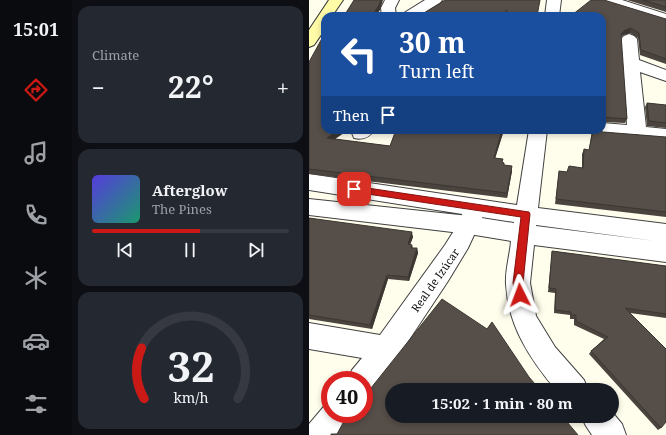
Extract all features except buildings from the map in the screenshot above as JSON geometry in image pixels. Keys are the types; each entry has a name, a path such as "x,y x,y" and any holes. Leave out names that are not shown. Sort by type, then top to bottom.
{"main road":[{"path":"328,12 336,0"},
{"path":"309,42 321,22"}],"street":[{"path":"388,12 388,8 392,0"},
{"path":"416,12 435,0"},
{"path":"554,12 555,0"},
{"path":"608,0 666,19"},
{"path":"629,38 637,131"},
{"path":"631,63 666,76"},
{"path":"606,130 637,131 666,135"},
{"path":"537,134 518,283 524,320 545,356 568,383"},
{"path":"309,182 473,216 525,224 666,252"},
{"path":"309,207 473,216"},
{"name":"Real de Izúcar","path":"369,371 387,349 457,248 473,216"},
{"path":"525,224 666,233"},
{"path":"309,336 387,349"},
{"path":"319,435 329,423"},
{"path":"602,423 611,435"}],"route":[{"path":"354,189 526,214 518,283 520,295"}]}
